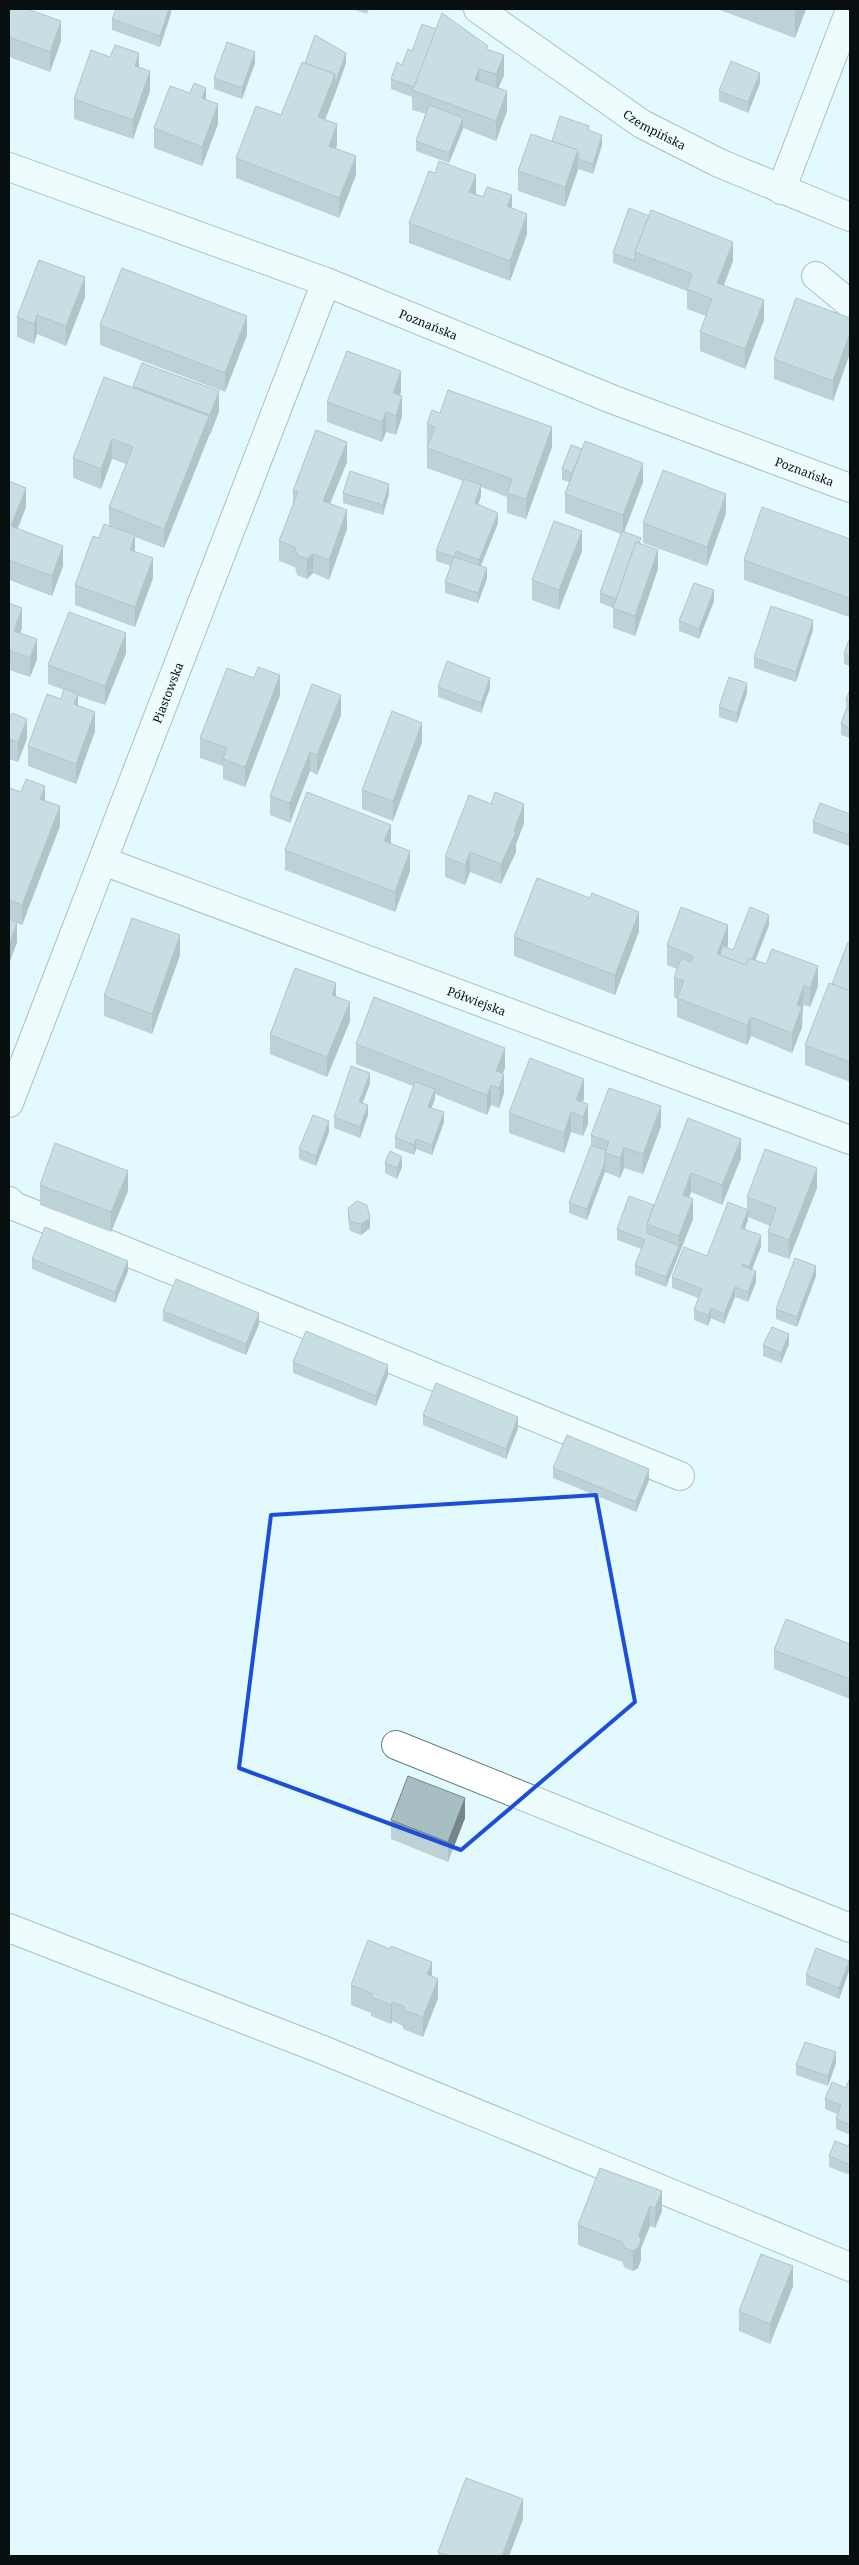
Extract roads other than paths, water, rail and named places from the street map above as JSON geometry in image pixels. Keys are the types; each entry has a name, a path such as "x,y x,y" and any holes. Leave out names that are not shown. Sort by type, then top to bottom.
{"street":[{"name":"Czempińska","path":"478,9 642,124 719,163 850,217"},
{"path":"781,190 850,10"},
{"name":"Poznańska","path":"9,167 326,282 614,400 849,486"},
{"path":"816,276 850,304"},
{"name":"Piastowska","path":"9,1103 326,282"},
{"name":"Półwiejska","path":"102,861 850,1140"},
{"path":"9,1201 14,1206 680,1476"},
{"path":"396,1745 850,1928"},
{"path":"9,1928 318,2048 850,2267"}]}
